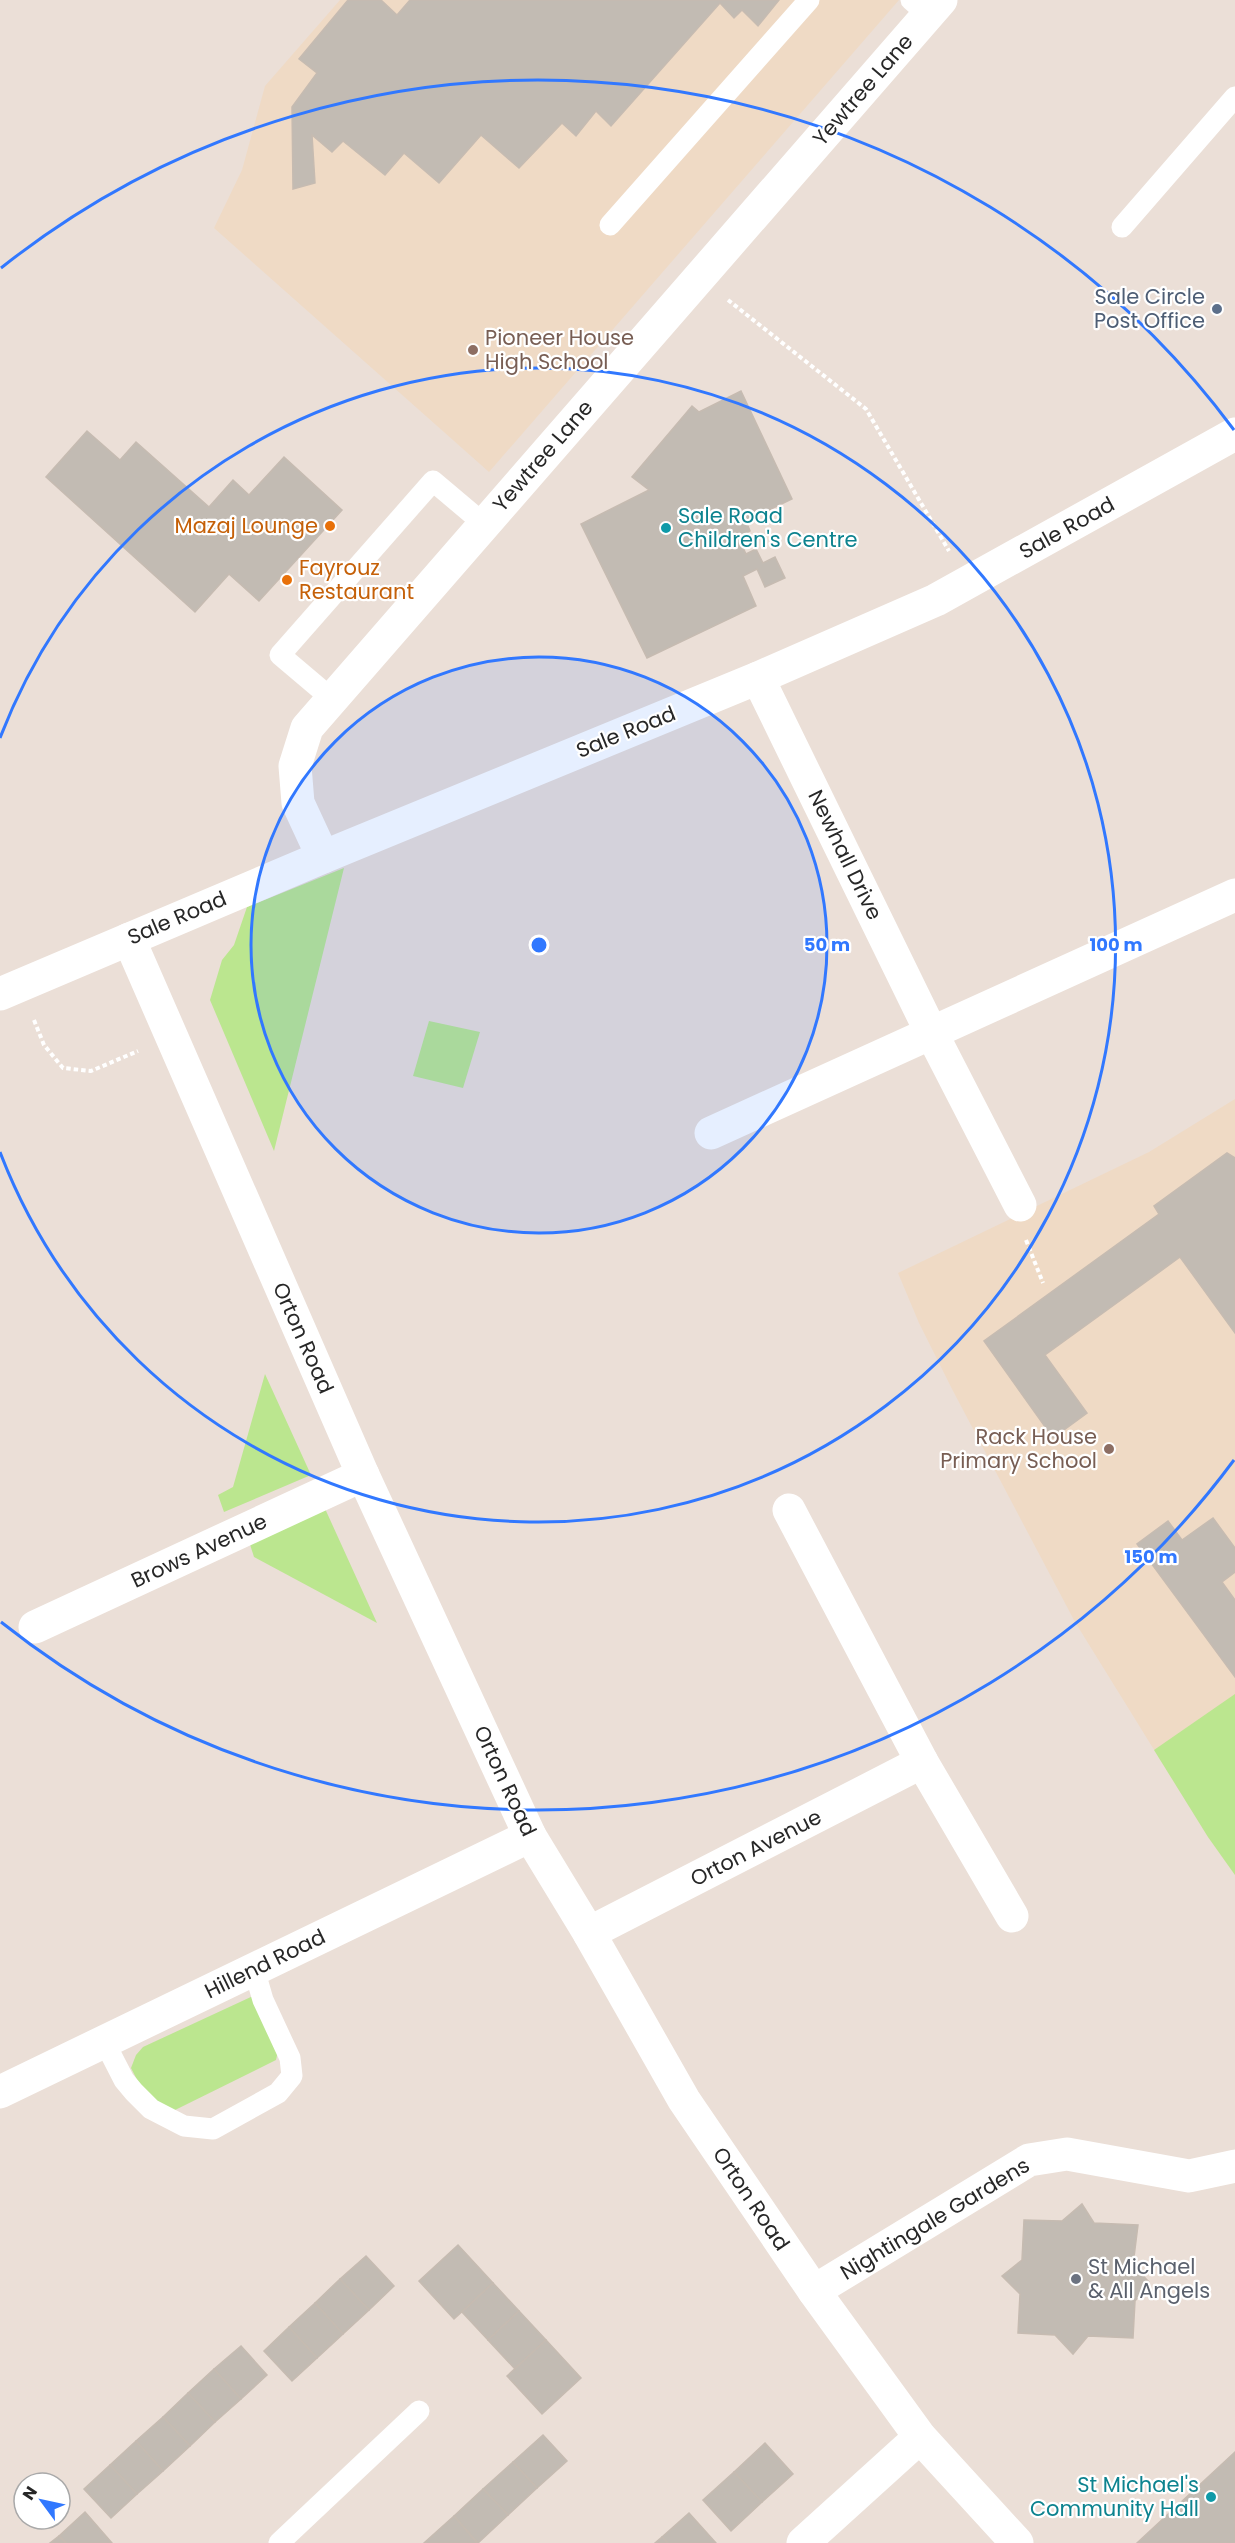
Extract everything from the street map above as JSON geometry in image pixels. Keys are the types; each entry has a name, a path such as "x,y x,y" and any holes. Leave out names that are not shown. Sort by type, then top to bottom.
{"street":[{"name":"Yewtree Lane","path":"323,857 298,803 295,766 307,729 699,277 926,5"},
{"name":"Sale Road","path":"10,989 758,678 936,600 1235,434"},
{"name":"Newhall Drive","path":"758,678 931,1032 1020,1205"},
{"path":"711,1132 1235,895"},
{"name":"Orton Road","path":"129,939 363,1475 530,1836 684,2100 814,2290 920,2437 1017,2543"},
{"name":"Brows Avenue","path":"35,1627 363,1475"},
{"path":"789,1510 922,1762 1012,1916"},
{"name":"Orton Avenue","path":"589,1934 922,1762"},
{"name":"Hillend Road","path":"0,2092 530,1836"},
{"name":"Nightingale Gardens","path":"814,2290 1029,2160 1067,2154 1189,2176 1235,2166"},
{"path":"803,2543 920,2437"}],"lane":[{"path":"610,225 809,0"},
{"path":"1122,227 1235,98"},
{"path":"332,699 280,655 433,481 484,524"},
{"path":"104,2041 124,2080 151,2109 184,2126 213,2129 278,2094 292,2076 290,2058 263,2000 254,1969"},
{"path":"279,2543 419,2411"}],"path":[{"path":"699,277 866,409 968,584"},
{"path":"10,989 44,1045 63,1068 91,1071 171,1035"},
{"path":"1020,1205 1019,1220 1043,1283"}],"shaded area":[{"name":"Pioneer House High School","path":"340,0 899,0 489,472 214,228 242,170 265,86"},
{"name":"Rack House Primary School","path":"1235,1099 1235,1875 1208,1837 1075,1622 952,1389 919,1323 898,1273 1149,1152"}],"green space":[{"path":"344,868 274,1151 210,1000 222,960 234,945 247,907"},
{"path":"429,1021 480,1032 463,1088 413,1076"},
{"path":"265,1374 311,1475 224,1512 218,1495 233,1487"},
{"path":"322,1502 377,1623 254,1557 247,1535"},
{"path":"1235,1694 1235,1875 1208,1837 1154,1750"},
{"path":"253,1996 280,2042 276,2060 169,2113 150,2105 131,2068 136,2055 143,2047"}],"building":[{"path":"348,0 381,0 397,15 410,0 779,0 758,26 742,10 734,18 720,3 611,126 596,111 576,136 562,123 519,168 481,135 439,183 404,153 385,175 343,141 332,152 312,135 315,183 293,189 292,107 317,73 299,59"},
{"name":"Sale Road Children's Centre","path":"741,391 792,499 746,521 750,531 738,537 746,554 756,549 763,563 775,557 785,578 765,587 757,569 743,576 756,606 647,658 581,524 649,490 632,477 692,406 699,412"},
{"path":"87,431 120,460 136,442 209,507 233,480 249,495 284,457 342,510 259,601 229,574 195,612 46,477"},
{"path":"1227,1153 1235,1158 1235,1333 1180,1257 1045,1355 1087,1413 1053,1438 984,1341 1159,1214 1154,1206"},
{"path":"1213,1518 1235,1548 1235,1572 1222,1582 1235,1600 1235,1677 1137,1544 1168,1521 1182,1540"},
{"name":"St Michael & All Angels","path":"1082,2204 1094,2223 1138,2225 1133,2265 1149,2282 1135,2301 1133,2338 1088,2336 1073,2354 1055,2335 1018,2333 1020,2294 1002,2276 1022,2260 1024,2220 1062,2221"},
{"path":"458,2245 493,2283 454,2319 419,2281"},
{"path":"366,2256 394,2286 369,2310 340,2279"},
{"path":"340,2279 369,2310 343,2334 315,2303"},
{"path":"493,2283 519,2311 488,2340 462,2312"},
{"path":"315,2303 343,2334 317,2358 289,2327"},
{"path":"519,2311 546,2340 515,2369 488,2340"},
{"path":"289,2327 317,2358 292,2381 264,2351"},
{"path":"546,2340 581,2378 542,2414 507,2376"},
{"path":"241,2346 267,2375 241,2399 214,2369"},
{"path":"214,2369 241,2399 215,2422 188,2393"},
{"path":"188,2393 215,2422 190,2446 163,2417"},
{"path":"163,2417 190,2446 163,2471 136,2441"},
{"path":"543,2435 567,2461 537,2488 513,2462"},
{"path":"136,2441 163,2471 137,2494 110,2465"},
{"path":"765,2443 793,2474 762,2502 734,2472"},
{"name":"St Michael's Community Hall","path":"1235,2452 1235,2543 1137,2543"},
{"path":"513,2462 537,2488 508,2515 483,2489"},
{"path":"110,2465 137,2494 111,2518 84,2489"},
{"path":"734,2472 762,2502 731,2531 703,2500"},
{"path":"483,2489 508,2515 478,2543 454,2516"},
{"path":"85,2512 112,2543 66,2543 59,2536 64,2531 72,2531 72,2524"},
{"path":"689,2513 716,2543 668,2543 662,2537"},
{"path":"454,2516 477,2543 424,2543"},
{"path":"59,2536 66,2543 50,2543"},
{"path":"662,2537 668,2543 655,2543"}],"place":[{"name":"Sale Circle Post Office","path":"1217,309"},
{"name":"Pioneer House High School","path":"473,350"},
{"name":"Mazaj Lounge","path":"330,526"},
{"name":"Sale Road Children's Centre","path":"666,528"},
{"name":"Fayrouz Restaurant","path":"287,580"},
{"name":"Rack House Primary School","path":"1109,1449"},
{"name":"St Michael & All Angels","path":"1076,2279"},
{"name":"St Michael's Community Hall","path":"1211,2497"}]}
